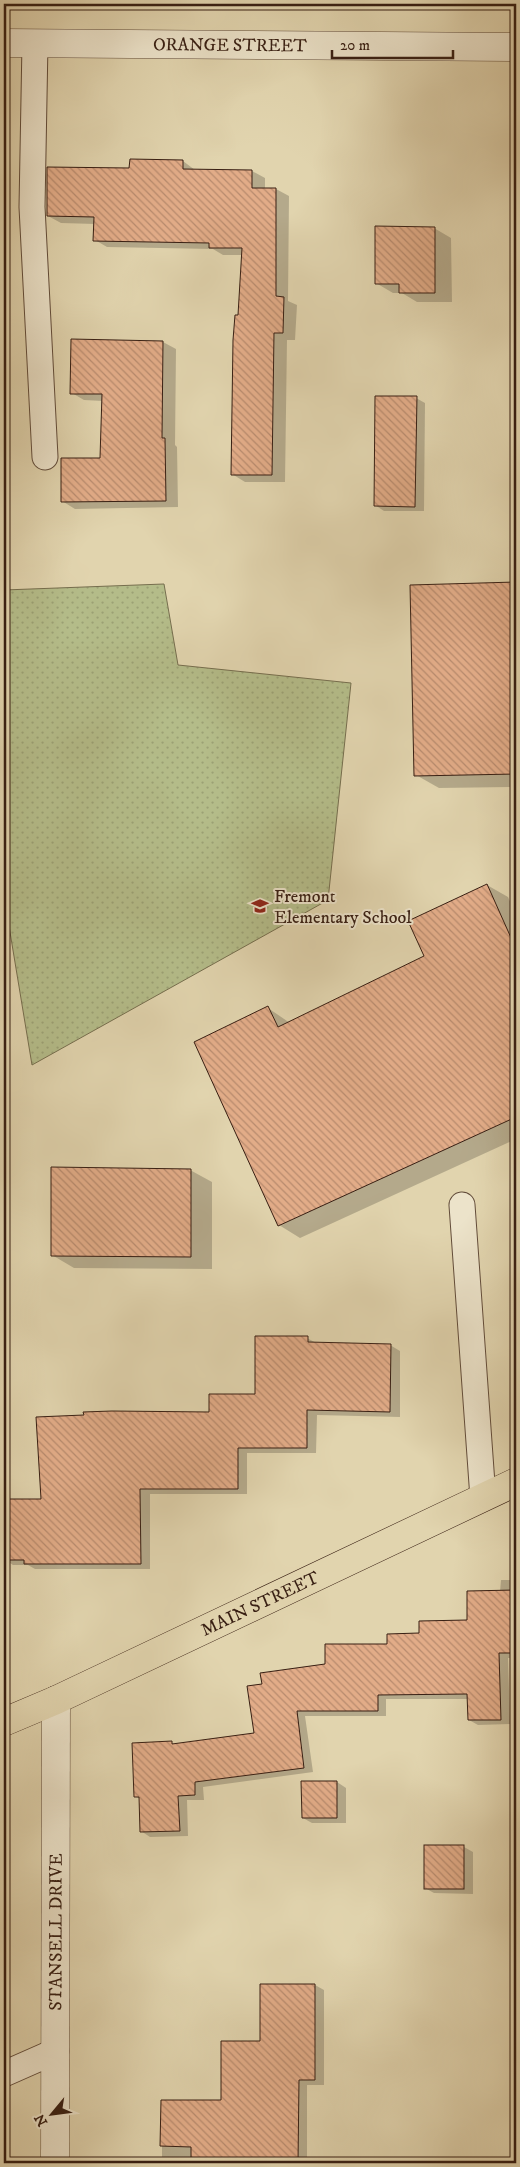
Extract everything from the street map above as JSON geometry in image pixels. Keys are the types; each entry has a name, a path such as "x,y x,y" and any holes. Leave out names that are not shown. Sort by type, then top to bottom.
{"main road":[{"name":"MAIN STREET","path":"4,1722 56,1700 516,1482"}],"street":[{"name":"ORANGE STREET","path":"4,43 516,47"},
{"name":"STANSELL DRIVE","path":"55,2163 56,1700"}],"lane":[{"path":"35,43 32,208 45,457"},
{"path":"462,1205 483,1498"},
{"path":"4,2074 56,2051"}],"green space":[{"path":"164,584 178,665 351,683 328,900 32,1065 7,914 4,913 4,590"}],"building":[{"path":"130,159 183,160 183,169 252,170 252,188 276,188 276,296 284,297 283,333 274,333 272,475 231,475 233,340 235,315 238,315 242,248 209,248 209,243 93,241 94,217 47,216 47,167 129,168"},
{"path":"375,226 435,227 435,293 399,293 399,284 375,284"},
{"path":"71,339 163,341 162,438 165,438 166,501 61,502 61,458 100,458 102,394 70,394"},
{"path":"375,396 417,396 415,507 374,506"},
{"path":"516,582 516,774 414,776 410,585"},
{"path":"487,884 516,949 516,1117 278,1226 194,1042 268,1006 278,1027 424,956 408,921"},
{"path":"51,1167 191,1169 191,1257 51,1256"},
{"path":"255,1336 308,1336 308,1342 391,1344 390,1412 307,1410 307,1448 238,1448 238,1489 140,1489 141,1564 24,1564 24,1560 4,1560 4,1499 41,1499 36,1417 84,1415 83,1412 112,1411 209,1412 209,1394 255,1394"},
{"path":"516,1590 516,1653 499,1653 501,1720 468,1720 467,1694 378,1695 378,1711 297,1711 304,1768 195,1782 195,1795 178,1796 180,1831 140,1832 139,1797 134,1797 132,1743 172,1741 172,1744 254,1733 247,1686 262,1684 260,1673 325,1664 325,1644 387,1644 387,1634 419,1633 419,1621 467,1620 467,1591"},
{"path":"301,1781 337,1781 337,1818 302,1818"},
{"path":"424,1845 464,1845 464,1889 424,1889"},
{"path":"260,1984 315,1984 315,2080 299,2080 298,2163 191,2163 191,2147 160,2146 161,2100 221,2100 221,2041 260,2041"}],"place":[{"name":"Fremont Elementary School","path":"260,906"}]}
